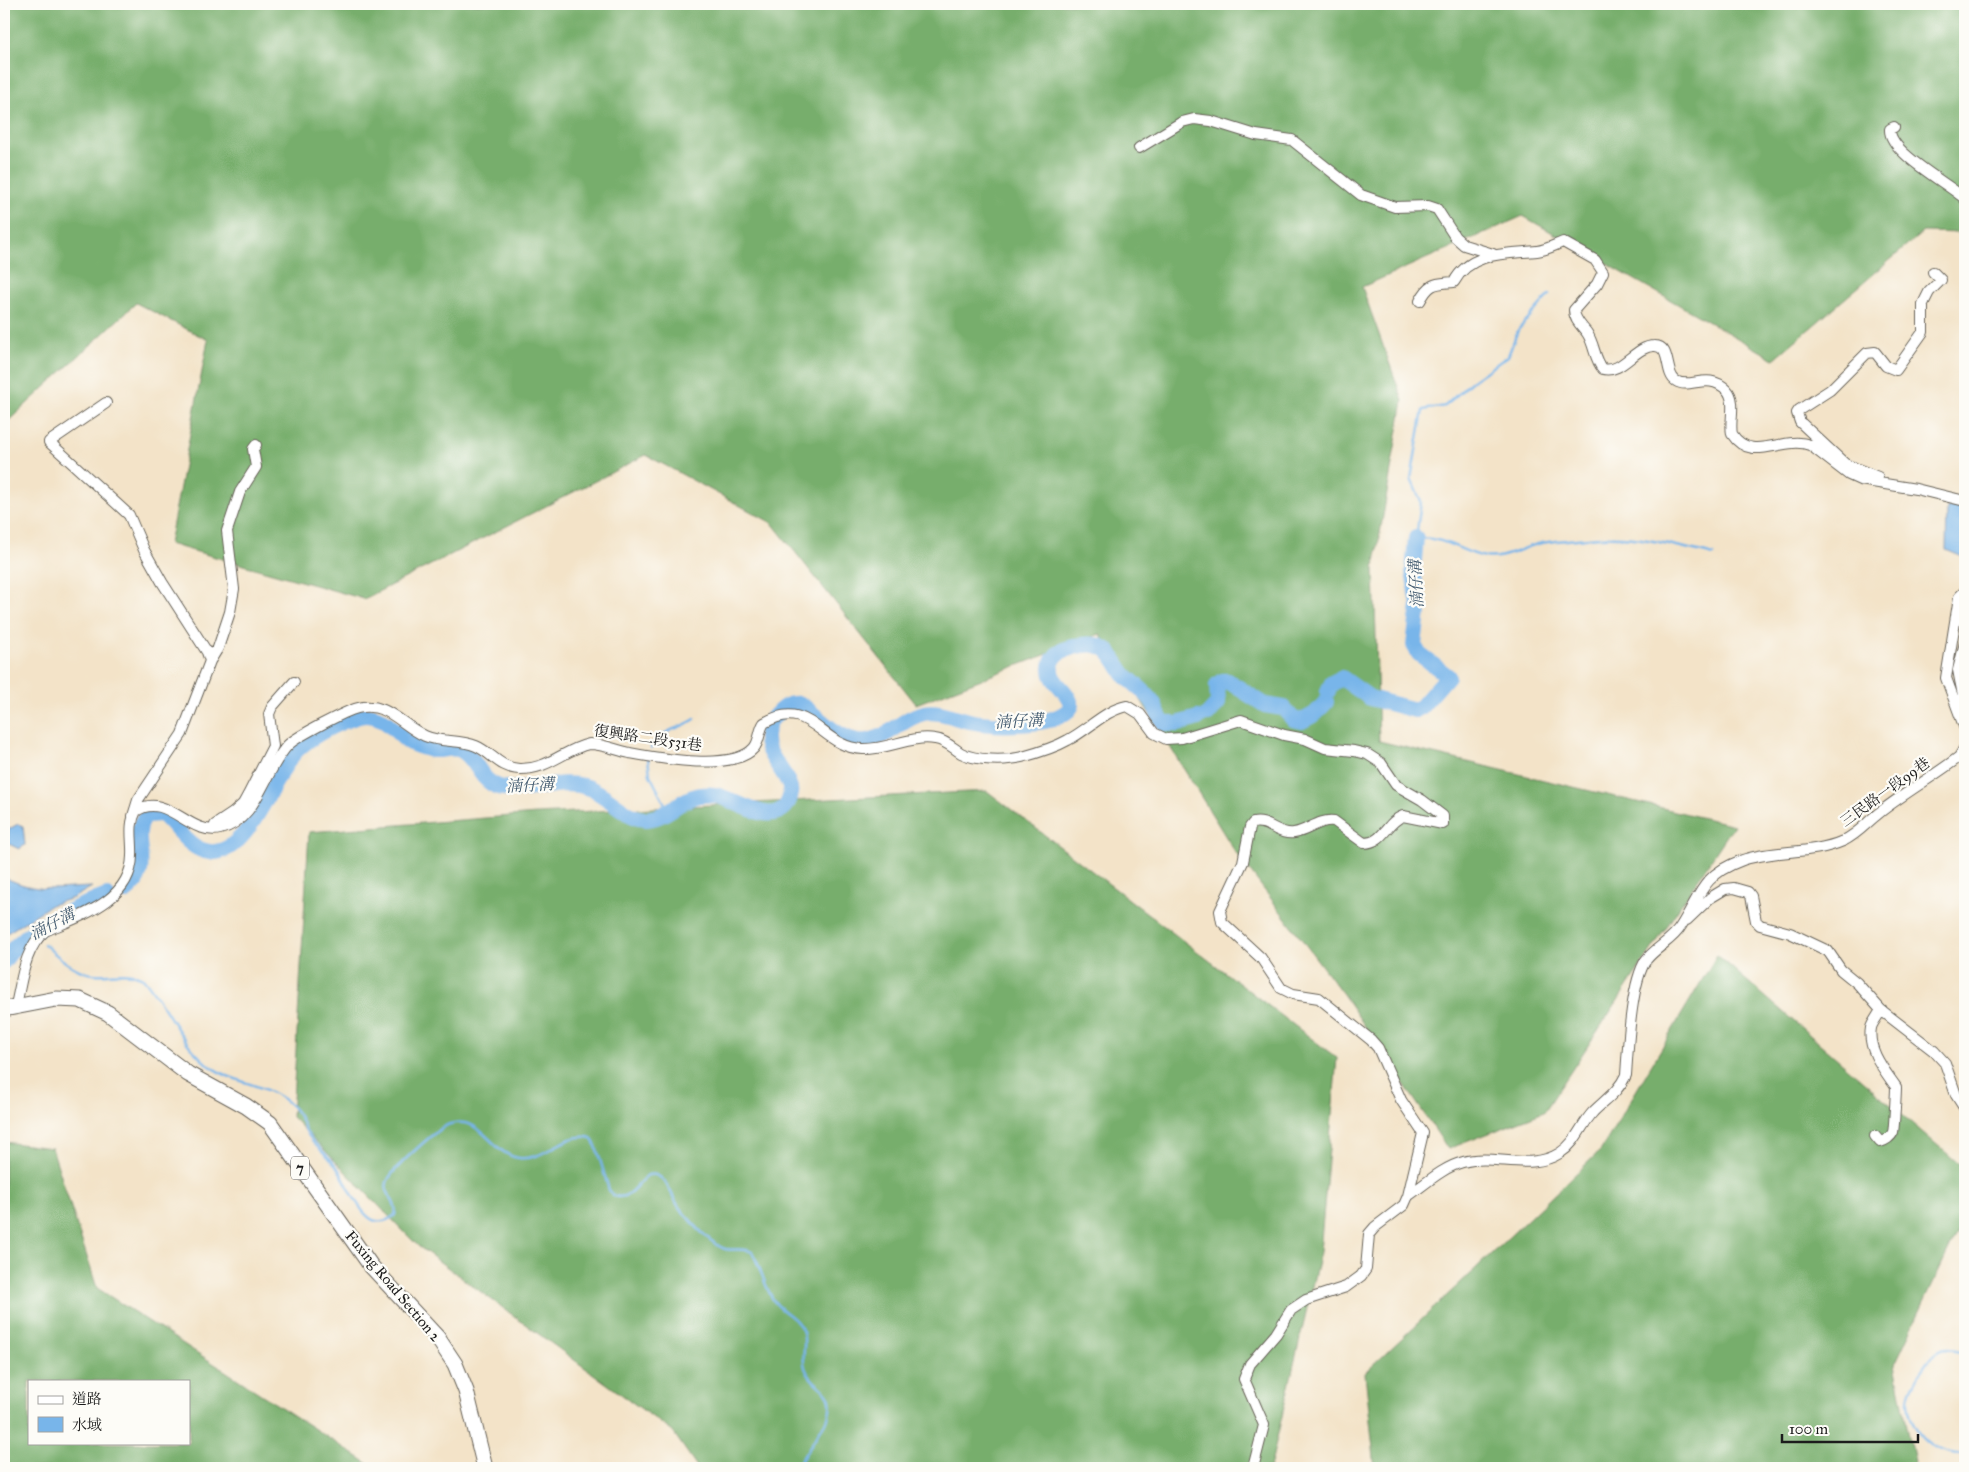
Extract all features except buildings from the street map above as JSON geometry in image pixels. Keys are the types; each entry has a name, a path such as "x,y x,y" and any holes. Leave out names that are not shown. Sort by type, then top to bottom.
{"main road":[{"name":"Fuxing Road Section 2","path":"10,1007 56,998 80,1000 108,1013 188,1074 246,1106 270,1123 371,1266 436,1337 455,1364 466,1391 485,1468"}],"street":[{"path":"1139,148 1182,122 1194,119 1211,121 1256,135 1292,140 1361,195 1395,207 1428,206 1437,209 1455,237 1464,245 1492,254 1539,251 1563,242 1595,260 1603,272 1597,284 1576,306 1574,315 1592,341 1599,364 1604,369 1613,370 1643,349 1659,346 1664,350 1668,370 1676,381 1683,384 1710,380 1726,390 1732,402 1732,434 1743,446 1766,449 1792,441 1802,442 1810,445 1849,475 1860,480 1927,491 1965,500"},
{"path":"1894,127 1890,129 1889,134 1894,144 1922,168 1965,199"},
{"path":"1420,301 1432,284 1454,282 1458,274 1468,266 1492,254"},
{"path":"1927,491 1913,483 1866,474 1845,464 1800,422 1797,414 1799,410 1830,390 1867,353 1875,352 1886,366 1896,370 1923,332 1922,304 1929,292 1941,280 1933,272"},
{"path":"106,403 49,442 129,515 144,550 162,582 207,652 210,661"},
{"path":"10,1007 30,950 40,936 45,931 100,906 112,898 128,878 132,864 133,817 138,800 182,734 210,661 216,654 228,618 234,589 227,531 240,492 256,467 253,449 256,445"},
{"path":"1965,591 1959,597 1946,678 1965,729"},
{"path":"1965,643 1958,670 1965,706"},
{"path":"133,817 136,811 143,806 152,805 164,807 198,826 210,828 233,814 243,804 273,746 269,714 272,707 294,682"},
{"name":"復興路二段531巷","path":"210,828 220,829 235,822 248,809 288,745 344,713 369,706 392,713 423,735 434,740 478,747 508,768 520,769 547,764 578,746 589,744 669,759 730,760 743,756 754,748 764,723 796,715 811,721 830,738 852,747 864,749 936,739 970,756 1019,758 1068,741 1110,712 1127,706 1140,714 1154,733 1166,739 1182,738 1241,720 1284,735 1305,738 1324,748 1367,754 1381,763 1396,785 1422,800 1443,816 1444,824 1403,816 1392,823 1378,840 1364,843 1334,821 1320,822 1294,833 1286,833 1262,822 1253,823 1250,827 1242,862 1223,902 1220,916 1228,929 1261,958 1281,988 1293,994 1319,998 1367,1035 1378,1048 1401,1100 1423,1134 1408,1196 1404,1205 1374,1227 1369,1234 1368,1262 1361,1276 1346,1287 1306,1300 1292,1310 1276,1334 1250,1364 1244,1379 1264,1425 1254,1468"},
{"name":"三民路一段99巷","path":"1408,1196 1453,1166 1463,1162 1482,1160 1530,1163 1546,1160 1571,1144 1592,1114 1622,1084 1626,1075 1633,1004 1646,961 1681,926 1703,886 1719,871 1739,862 1757,856 1827,847 1858,833 1878,813 1959,757 1965,747"},
{"path":"1681,926 1710,898 1725,889 1743,889 1751,896 1754,914 1760,926 1790,933 1828,951 1841,970 1857,983 1880,1010 1934,1051 1945,1064 1956,1095 1965,1109"},
{"path":"1875,1136 1880,1142 1883,1142 1892,1133 1896,1094 1896,1087 1875,1052 1872,1037 1871,1028 1880,1010"}],"green space":[{"path":"4,4 1965,4 1965,233 1923,232 1774,359 1523,216 1362,287 1403,401 1374,568 1379,741 1734,825 1544,1112 1448,1149 1343,994 1234,850 1100,634 916,704 772,523 646,455 364,599 169,544 208,340 136,303 4,425"},
{"path":"987,791 1337,1058 1320,1252 1270,1468 698,1468 673,1432 418,1246 292,1117 309,832 536,814"},
{"path":"1717,955 1965,1169 1965,1215 1895,1364 1915,1468 1375,1468 1365,1373 1601,1150"},
{"path":"4,1142 52,1148 97,1288 375,1468 4,1468"}],"water":[{"path":"1947,507 1965,507 1965,558 1946,550"},
{"path":"18,824 23,826 25,845 19,849 7,843 9,829"},
{"path":"4,877 37,888 92,887 73,898 51,905 4,935"}],"waterway":[{"name":"湳仔溝","path":"1549,295 1518,330 1508,356 1471,382 1445,406 1423,410 1411,479 1421,502 1416,538 1427,538 1445,542 1476,555 1493,558 1540,543 1601,537 1630,538 1658,542 1714,555"},
{"name":"湳仔溝","path":"1328,691 1332,683 1342,678 1370,698 1415,710 1421,707 1448,676 1419,654 1414,645 1419,605 1413,571 1416,538"},
{"name":"湳仔溝","path":"773,718 785,707 792,704 800,704 842,736 858,741 876,739 907,720 930,712 979,723 1023,724 1039,722 1064,714 1071,707 1068,696 1051,673 1054,658 1064,650 1092,645 1098,645 1108,651 1125,675 1149,697 1160,719 1165,724 1178,724 1198,718"},
{"name":"湳仔溝","path":"1208,714 1218,703 1217,685 1222,681 1228,681 1265,705 1283,708 1293,719 1302,721 1315,714 1326,702"},
{"name":"湳仔溝","path":"125,892 135,883 139,874 141,864 139,833 141,823 147,815 162,814 183,837 202,850 210,852 224,850 237,841 249,828 278,777 297,750 310,739 326,730 359,716 367,715 380,718 408,742 415,745 432,750 453,748 461,750 471,758 487,780 499,787 520,789 565,784 587,787 631,815 645,819 662,815 686,800 703,795 722,797 760,812 778,812 785,807 790,797 790,787 768,749 766,739 768,728"},
{"path":"651,748 665,733 695,719"},
{"path":"648,759 650,775 668,810"},
{"name":"湳仔溝","path":"4,961 28,935 49,921 107,896"},
{"path":"44,944 66,963 86,973 131,974 143,978 159,999 180,1033 196,1054 206,1063 228,1076 278,1095 288,1103 299,1116 312,1140 337,1167 363,1211 373,1220 385,1220 395,1215 395,1206 388,1193 386,1184 392,1174 426,1140 444,1127 455,1123 467,1123 476,1127 499,1148 511,1156 519,1158 537,1155 573,1138 591,1138 596,1146 609,1190 614,1196 620,1197 629,1194 648,1175 660,1177 668,1187 678,1206 708,1238 725,1249 752,1252 774,1301 801,1327 804,1337 804,1365 810,1377 828,1395 830,1408 828,1418 796,1468"},
{"path":"1965,1352 1945,1349 1934,1354 1915,1380 1910,1389 1908,1399 1914,1425 1926,1441 1943,1451 1965,1454"}]}
